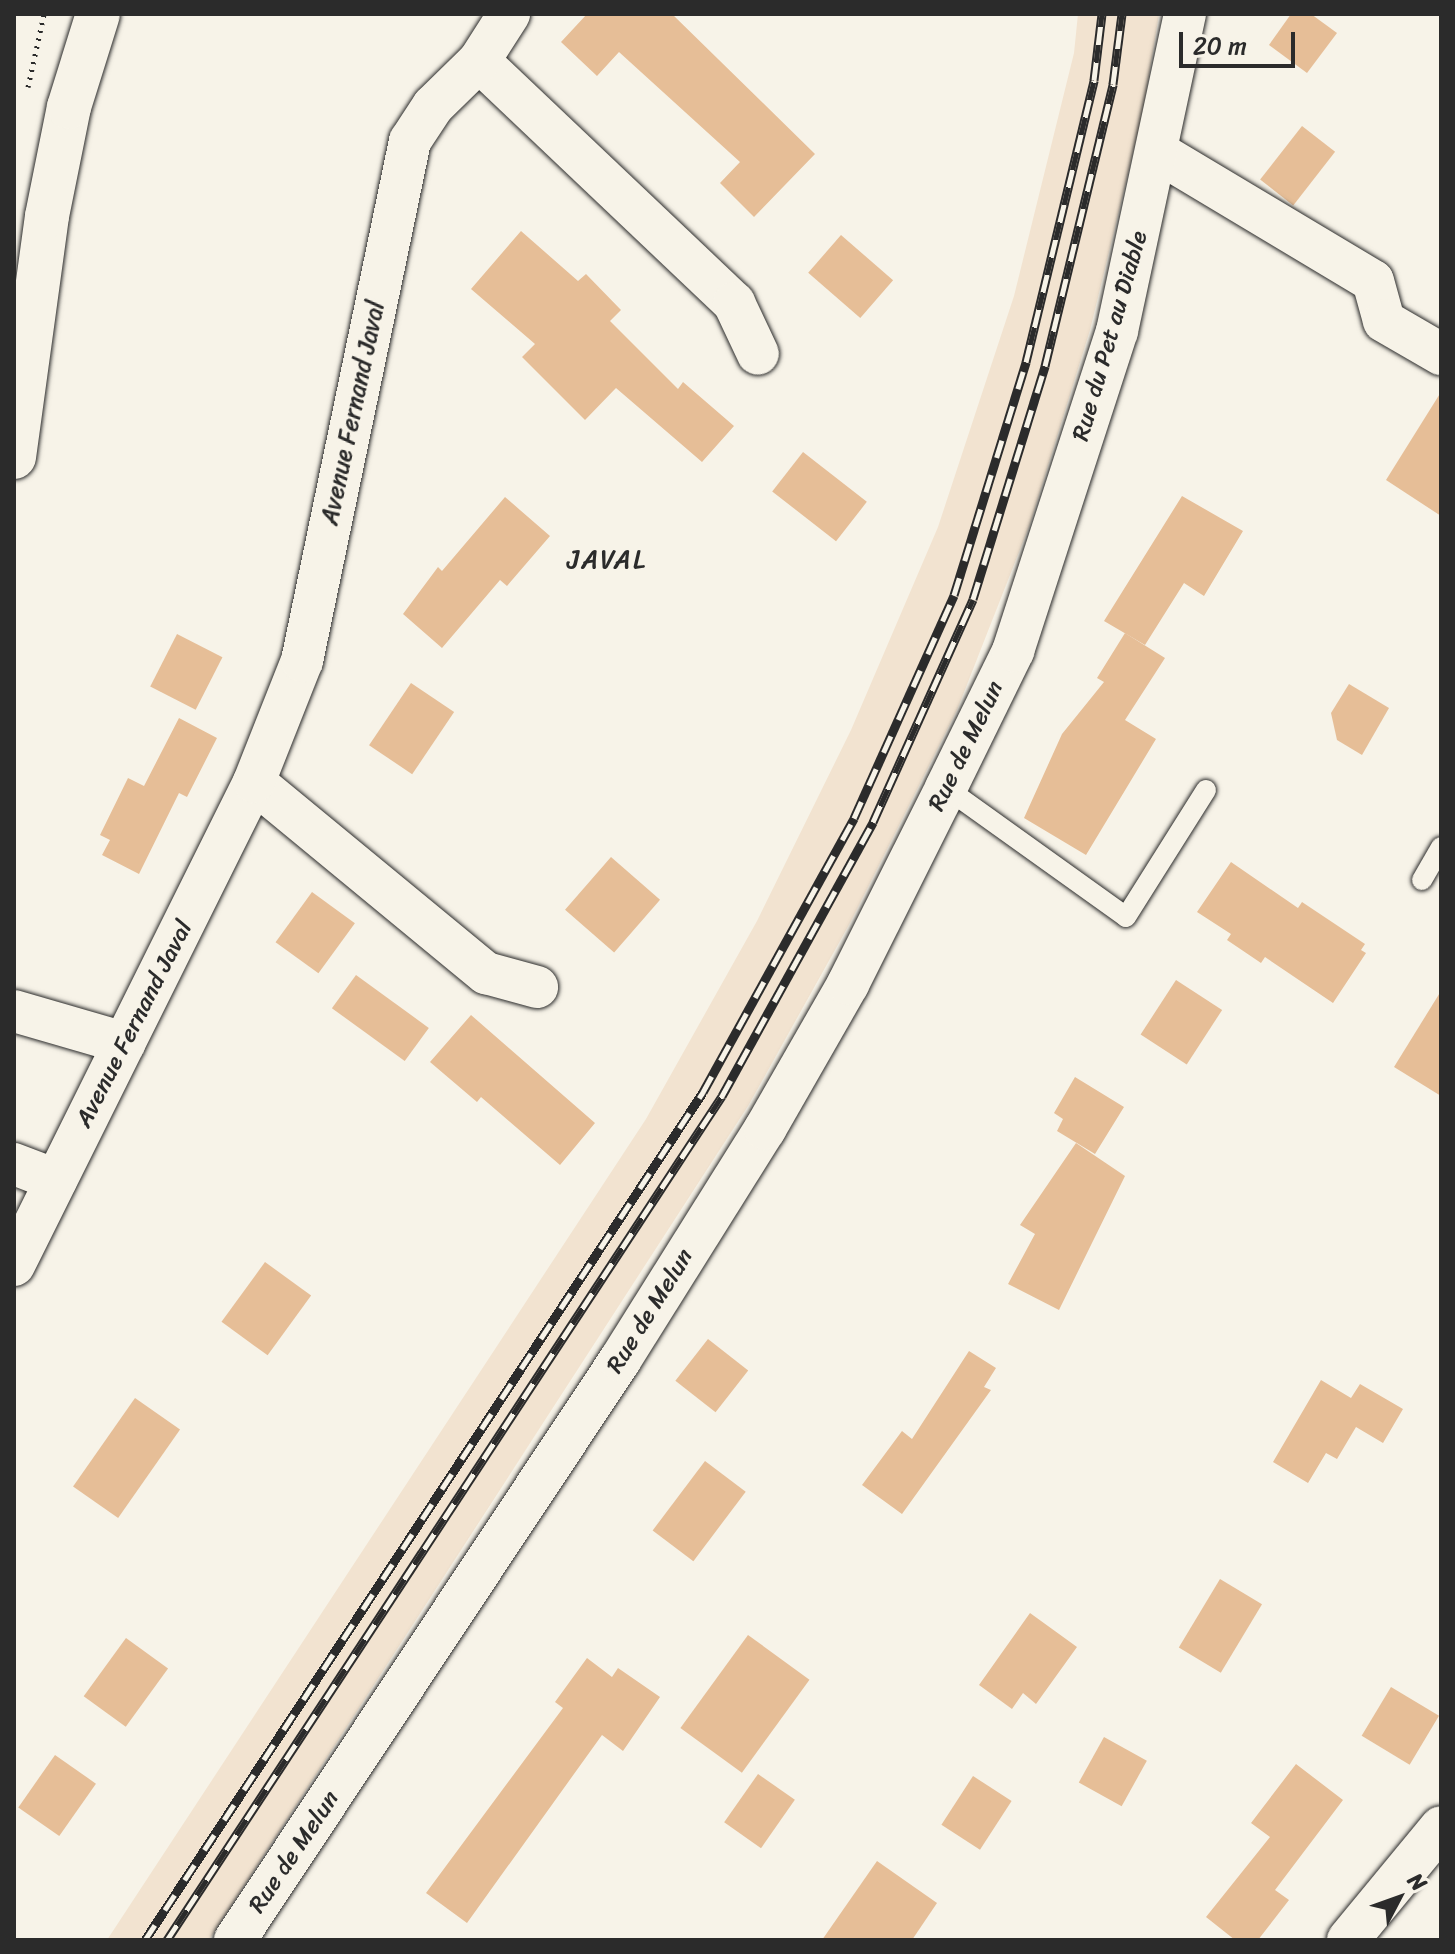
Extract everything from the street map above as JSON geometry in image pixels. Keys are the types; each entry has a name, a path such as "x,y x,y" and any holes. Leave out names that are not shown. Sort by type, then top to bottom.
{"main road":[{"path":"14,457 47,216 69,107 98,14"}],"street":[{"name":"Avenue Fernand Javal","path":"14,1265 254,782 302,661 410,141 433,106 479,61 509,14"},
{"name":"Rue du Pet au Diable","path":"1013,651 1117,331 1159,153 1185,14"},
{"path":"479,61 734,303 758,354"},
{"path":"1159,153 1373,281 1384,321 1441,354"},
{"name":"Rue de Melun","path":"235,1940 611,1373 765,1129 848,984 1013,651"},
{"path":"254,782 486,973 537,987"},
{"path":"14,1011 124,1043"},
{"path":"14,1164 56,1180"},
{"path":"1348,1940 1441,1827"}],"lane":[{"path":"946,788 1126,917 1206,790"},
{"path":"1422,880 1441,847"}],"shaded area":[{"path":"1078,14 1159,14 1143,112 1090,330 1030,524 957,710 850,923 748,1106 209,1940 107,1940 646,1119 757,921 851,730 938,527 1014,296 1074,53"}],"building":[{"path":"587,14 672,14 815,154 754,217 720,183 740,162 619,52 597,76 561,42"},
{"path":"1291,14 1311,14 1337,33 1307,73 1269,45"},
{"path":"1302,126 1335,152 1293,205 1260,180"},
{"path":"521,231 578,281 586,274 621,310 610,321 678,389 683,382 734,426 702,462 616,388 585,420 522,357 535,344 471,289"},
{"path":"841,235 893,280 860,318 808,273"},
{"path":"1441,392 1441,516 1386,480"},
{"path":"803,452 867,502 836,541 772,491"},
{"path":"1182,496 1243,531 1204,596 1184,583 1145,645 1104,621"},
{"path":"505,497 550,536 507,586 500,580 442,648 403,614 438,567 442,571"},
{"path":"1125,633 1165,658 1125,720 1156,739 1086,855 1024,818 1062,734 1104,682 1097,678"},
{"path":"177,634 222,657 196,710 150,687"},
{"path":"411,683 454,712 412,774 369,745"},
{"path":"1349,684 1389,708 1362,755 1337,740 1331,713"},
{"path":"179,718 217,738 187,797 179,793 139,874 102,855 110,840 100,835 128,778 144,786"},
{"path":"611,857 660,900 614,952 565,910"},
{"path":"1231,862 1298,908 1302,902 1365,944 1361,950 1366,953 1333,1003 1265,957 1261,963 1227,940 1231,934 1197,912"},
{"path":"312,892 355,923 318,973 276,942"},
{"path":"356,975 429,1028 405,1061 332,1008"},
{"path":"1176,980 1222,1010 1187,1064 1141,1035"},
{"path":"1441,991 1441,1096 1394,1067"},
{"path":"471,1015 595,1123 560,1165 481,1097 477,1102 430,1062"},
{"path":"1075,1077 1124,1107 1095,1154 1057,1131 1063,1119 1054,1113"},
{"path":"1076,1143 1125,1176 1059,1310 1008,1284 1035,1234 1020,1225"},
{"path":"265,1262 311,1296 268,1355 222,1322"},
{"path":"708,1339 748,1370 716,1412 675,1381"},
{"path":"969,1351 996,1368 984,1387 991,1390 902,1514 862,1485 902,1431 912,1439"},
{"path":"1321,1380 1351,1398 1360,1384 1403,1409 1383,1443 1356,1427 1337,1459 1326,1453 1308,1483 1273,1462"},
{"path":"135,1398 180,1430 118,1518 73,1486"},
{"path":"705,1461 746,1492 693,1561 653,1530"},
{"path":"1220,1579 1262,1604 1221,1673 1179,1648"},
{"path":"1030,1613 1077,1647 1036,1704 1023,1693 1012,1709 979,1685"},
{"path":"748,1635 809,1680 742,1773 680,1728"},
{"path":"126,1638 168,1669 126,1727 84,1696"},
{"path":"587,1658 612,1677 618,1668 660,1697 623,1751 602,1735 467,1923 426,1893 563,1708 555,1702"},
{"path":"1391,1687 1439,1716 1410,1765 1362,1736"},
{"path":"1104,1737 1147,1761 1122,1806 1079,1782"},
{"path":"55,1755 96,1784 59,1836 18,1807"},
{"path":"1296,1764 1343,1800 1275,1890 1289,1900 1258,1940 1235,1940 1206,1917 1270,1837 1251,1823"},
{"path":"758,1774 795,1800 761,1848 724,1822"},
{"path":"973,1776 1012,1801 980,1850 941,1825"},
{"path":"877,1861 937,1903 912,1940 822,1940"}],"railway":[{"path":"145,1940 703,1092 854,818 954,595 1026,362 1094,80 1102,14"},
{"path":"167,1940 722,1096 873,822 973,599 1045,366 1113,84 1122,14"}],"district":[{"name":"JAVAL","path":"607,560"}]}
